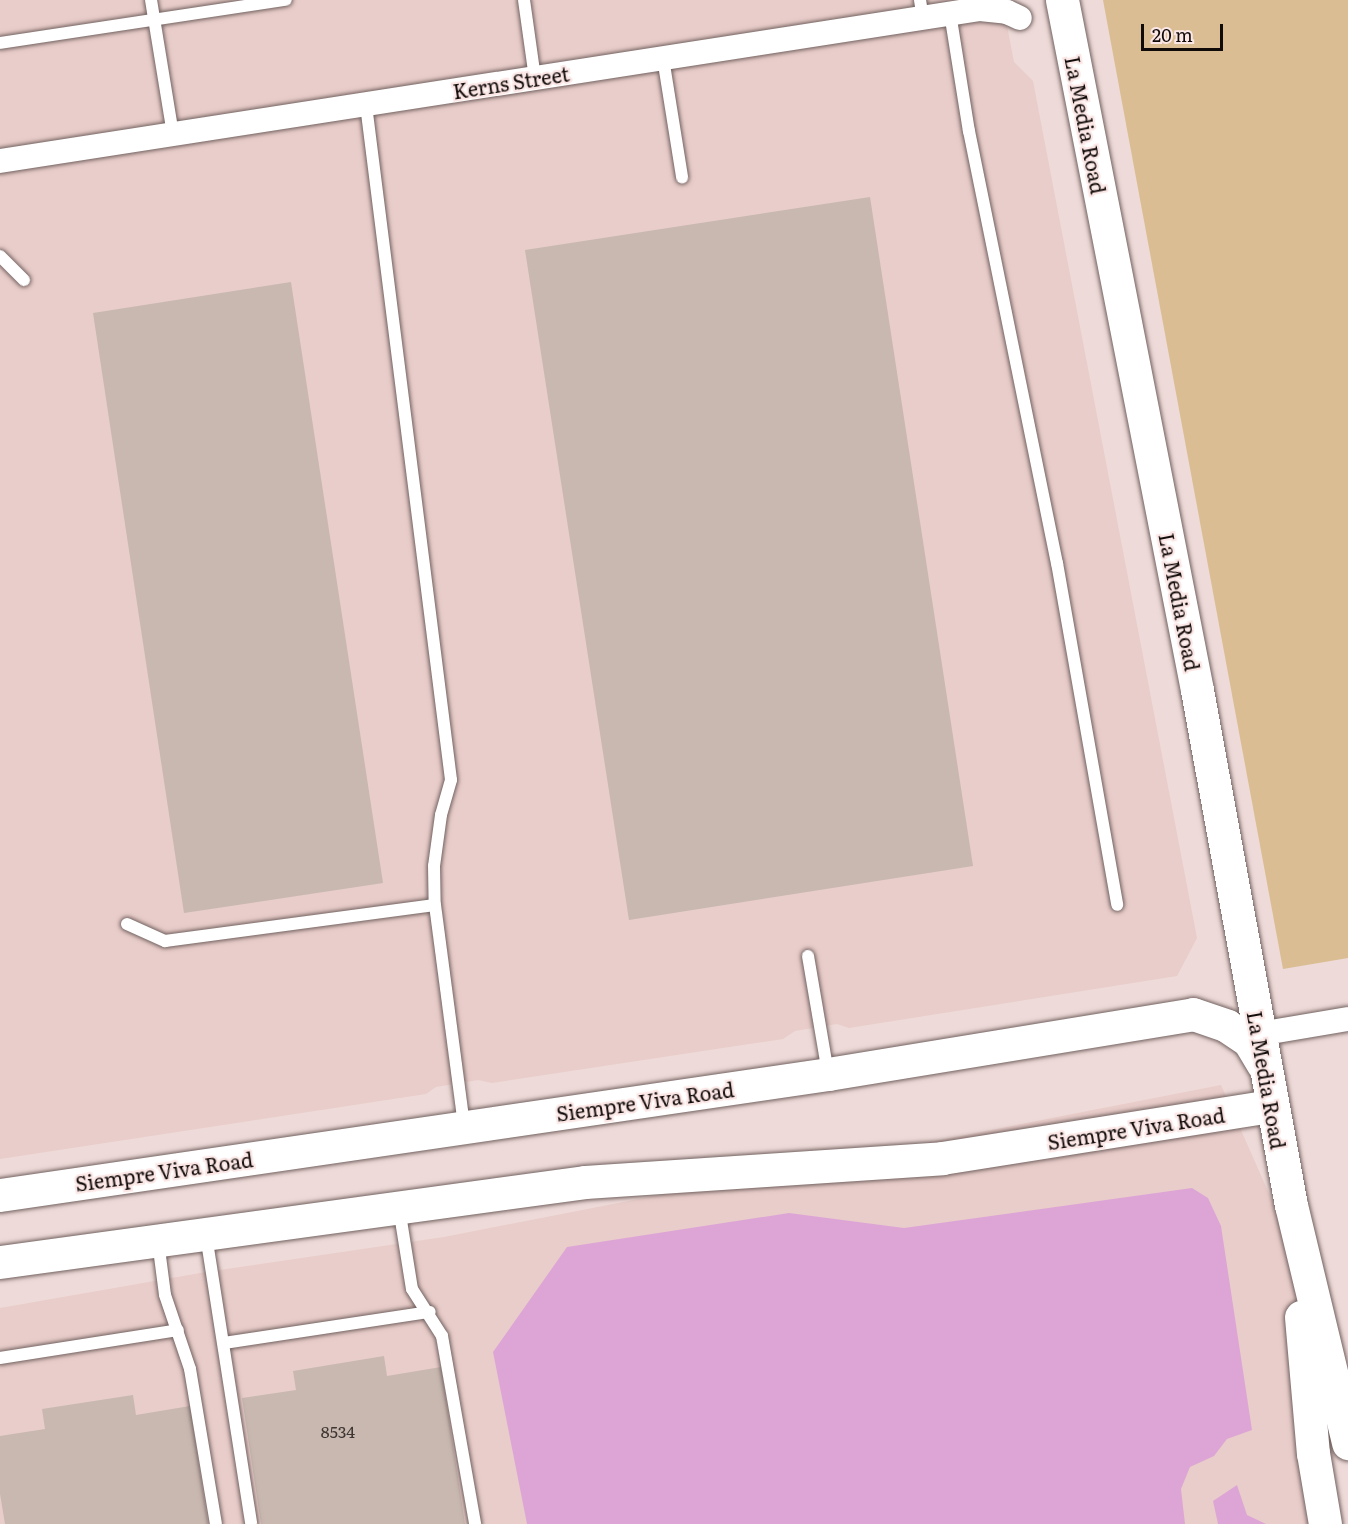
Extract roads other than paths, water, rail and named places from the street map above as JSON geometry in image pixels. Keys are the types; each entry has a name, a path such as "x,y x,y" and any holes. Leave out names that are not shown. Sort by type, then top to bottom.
{"main road":[{"name":"La Media Road","path":"1062,0 1197,690 1291,1205 1348,1443"},
{"name":"Siempre Viva Road","path":"0,1195 828,1074 1193,1014 1227,1026 1249,1041 1266,1071"},
{"name":"Siempre Viva Road","path":"0,1262 206,1231 585,1182 942,1158 1272,1106"},
{"name":"La Media Road","path":"1291,1205 1313,1453 1325,1524"}],"street":[{"name":"Kerns Street","path":"0,161 663,58 922,9 950,13 980,9 1007,12 1020,18"},
{"path":"1259,1034 1348,1019"}],"lane":[{"path":"151,0 173,134"},
{"path":"0,43 286,0"},
{"path":"524,0 535,78"},
{"path":"950,13 969,132 1057,563 1117,905"},
{"path":"663,58 682,177"},
{"path":"366,105 451,780 441,815 434,866 435,905 464,1127"},
{"path":"0,256 24,280"},
{"path":"127,924 165,941 435,905"},
{"path":"808,956 828,1074"},
{"path":"399,1205 412,1289 430,1312 442,1336 475,1524"},
{"path":"206,1231 251,1524"},
{"path":"157,1239 165,1295 190,1369 216,1524"},
{"path":"224,1343 430,1312"},
{"path":"0,1358 178,1330"}]}
